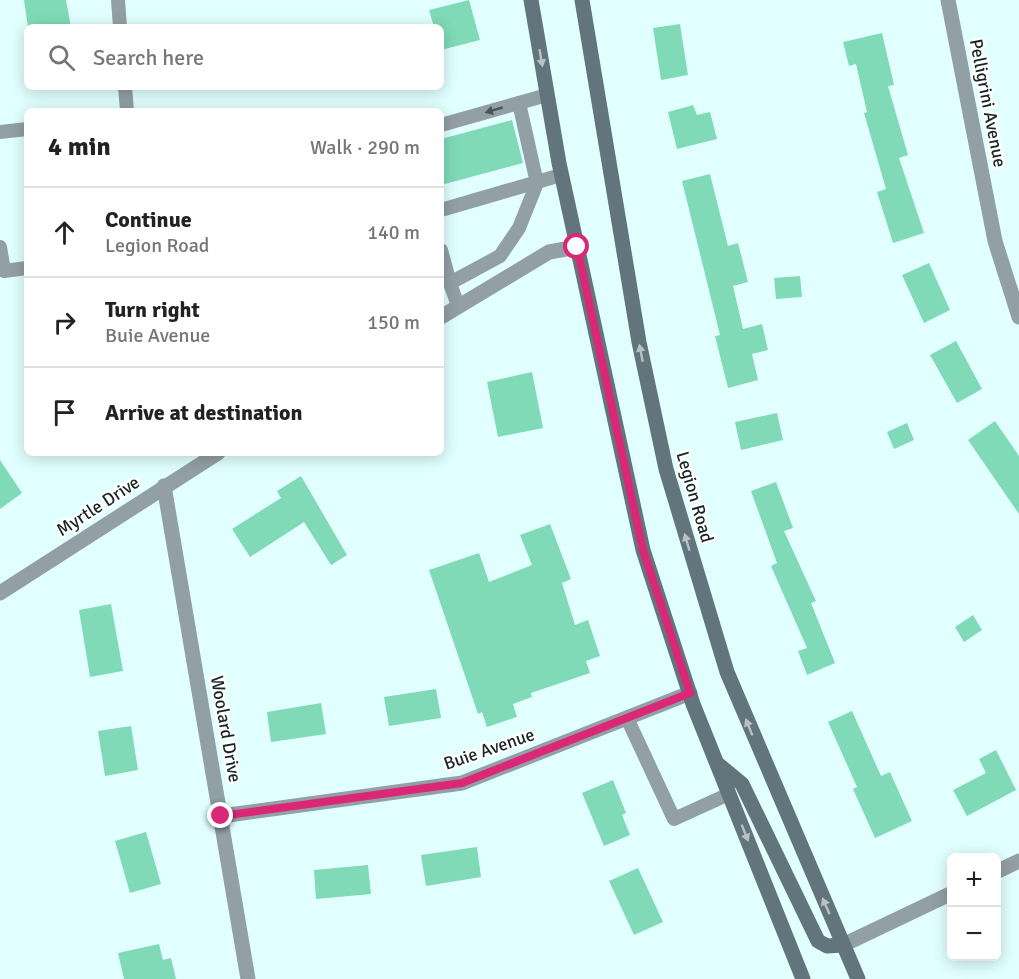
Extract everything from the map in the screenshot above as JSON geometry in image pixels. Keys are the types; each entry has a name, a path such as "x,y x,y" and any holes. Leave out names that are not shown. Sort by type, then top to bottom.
{"main road":[{"path":"531,0 561,175 643,550 690,693 803,979"},
{"name":"Legion Road","path":"582,0 639,342 666,469 727,672 858,979"},
{"path":"717,763 742,784 818,940 827,946 843,945"}],"street":[{"name":"Pelligrini Avenue","path":"948,0 995,241 1019,317"},
{"path":"444,315 549,252 577,247"},
{"name":"Myrtle Drive","path":"0,593 213,456"},
{"name":"Woolard Drive","path":"164,486 248,979"},
{"name":"Buie Avenue","path":"221,816 462,783 690,693"},
{"path":"1001,870 1019,861"},
{"path":"843,945 947,895"}],"lane":[{"path":"118,0 120,24"},
{"path":"125,90 127,108"},
{"path":"444,124 547,95"},
{"path":"450,283 500,256 519,228 537,183 519,103"},
{"path":"0,132 24,129"},
{"path":"444,209 561,175"},
{"path":"0,247 3,272 24,268"},
{"path":"500,256 511,275"},
{"path":"444,261 458,306"},
{"path":"627,718 674,819 729,794"}],"building":[{"path":"24,0 66,0 70,24 28,24"},
{"path":"469,0 480,40 444,49 444,24 433,24 429,10"},
{"path":"680,24 688,75 661,80 653,28"},
{"path":"882,33 894,85 888,86 908,155 899,158 924,233 893,243 877,192 886,189 864,113 867,112 856,64 849,66 843,42"},
{"path":"693,105 697,115 710,112 717,139 677,149 668,112"},
{"path":"512,120 523,163 444,184 444,138"},
{"path":"710,174 728,246 738,243 748,282 733,286 743,329 762,324 768,350 752,354 758,380 728,388 715,336 720,335 682,181"},
{"path":"929,263 950,310 924,323 902,275"},
{"path":"800,276 802,297 776,299 774,278"},
{"path":"956,341 982,389 957,403 930,355"},
{"path":"532,372 543,428 498,437 487,382"},
{"path":"777,413 783,440 741,450 735,422"},
{"path":"995,421 1019,456 1019,514 968,440"},
{"path":"907,423 914,440 894,449 887,432"},
{"path":"0,460 22,493 0,509"},
{"path":"301,476 347,555 331,565 304,522 250,557 232,529 281,498 277,491"},
{"path":"776,482 793,528 784,531 816,601 811,603 835,663 807,675 798,651 807,648 771,566 777,563 751,491"},
{"path":"550,524 571,579 562,583 575,625 588,620 600,656 586,661 590,673 531,693 532,697 513,704 517,717 487,727 482,712 478,714 429,570 479,553 489,582 532,565 520,535"},
{"path":"111,604 123,671 90,677 79,610"},
{"path":"973,615 982,630 964,642 955,627"},
{"path":"436,689 441,718 389,726 384,697"},
{"path":"321,703 326,734 271,742 267,712"},
{"path":"852,711 881,776 890,772 912,821 875,838 853,789 857,787 828,722"},
{"path":"131,726 138,770 105,776 98,731"},
{"path":"996,750 1016,790 967,816 953,790 986,773 979,759"},
{"path":"613,780 626,813 622,815 630,835 604,846 582,793"},
{"path":"146,832 161,884 130,893 115,841"},
{"path":"477,847 481,877 426,886 421,855"},
{"path":"368,865 371,894 316,899 314,870"},
{"path":"638,868 663,922 634,935 609,881"},
{"path":"159,944 163,960 171,958 176,979 124,979 118,953"}],"route":[{"path":"221,816 462,783 690,693 643,550 577,247"}]}
